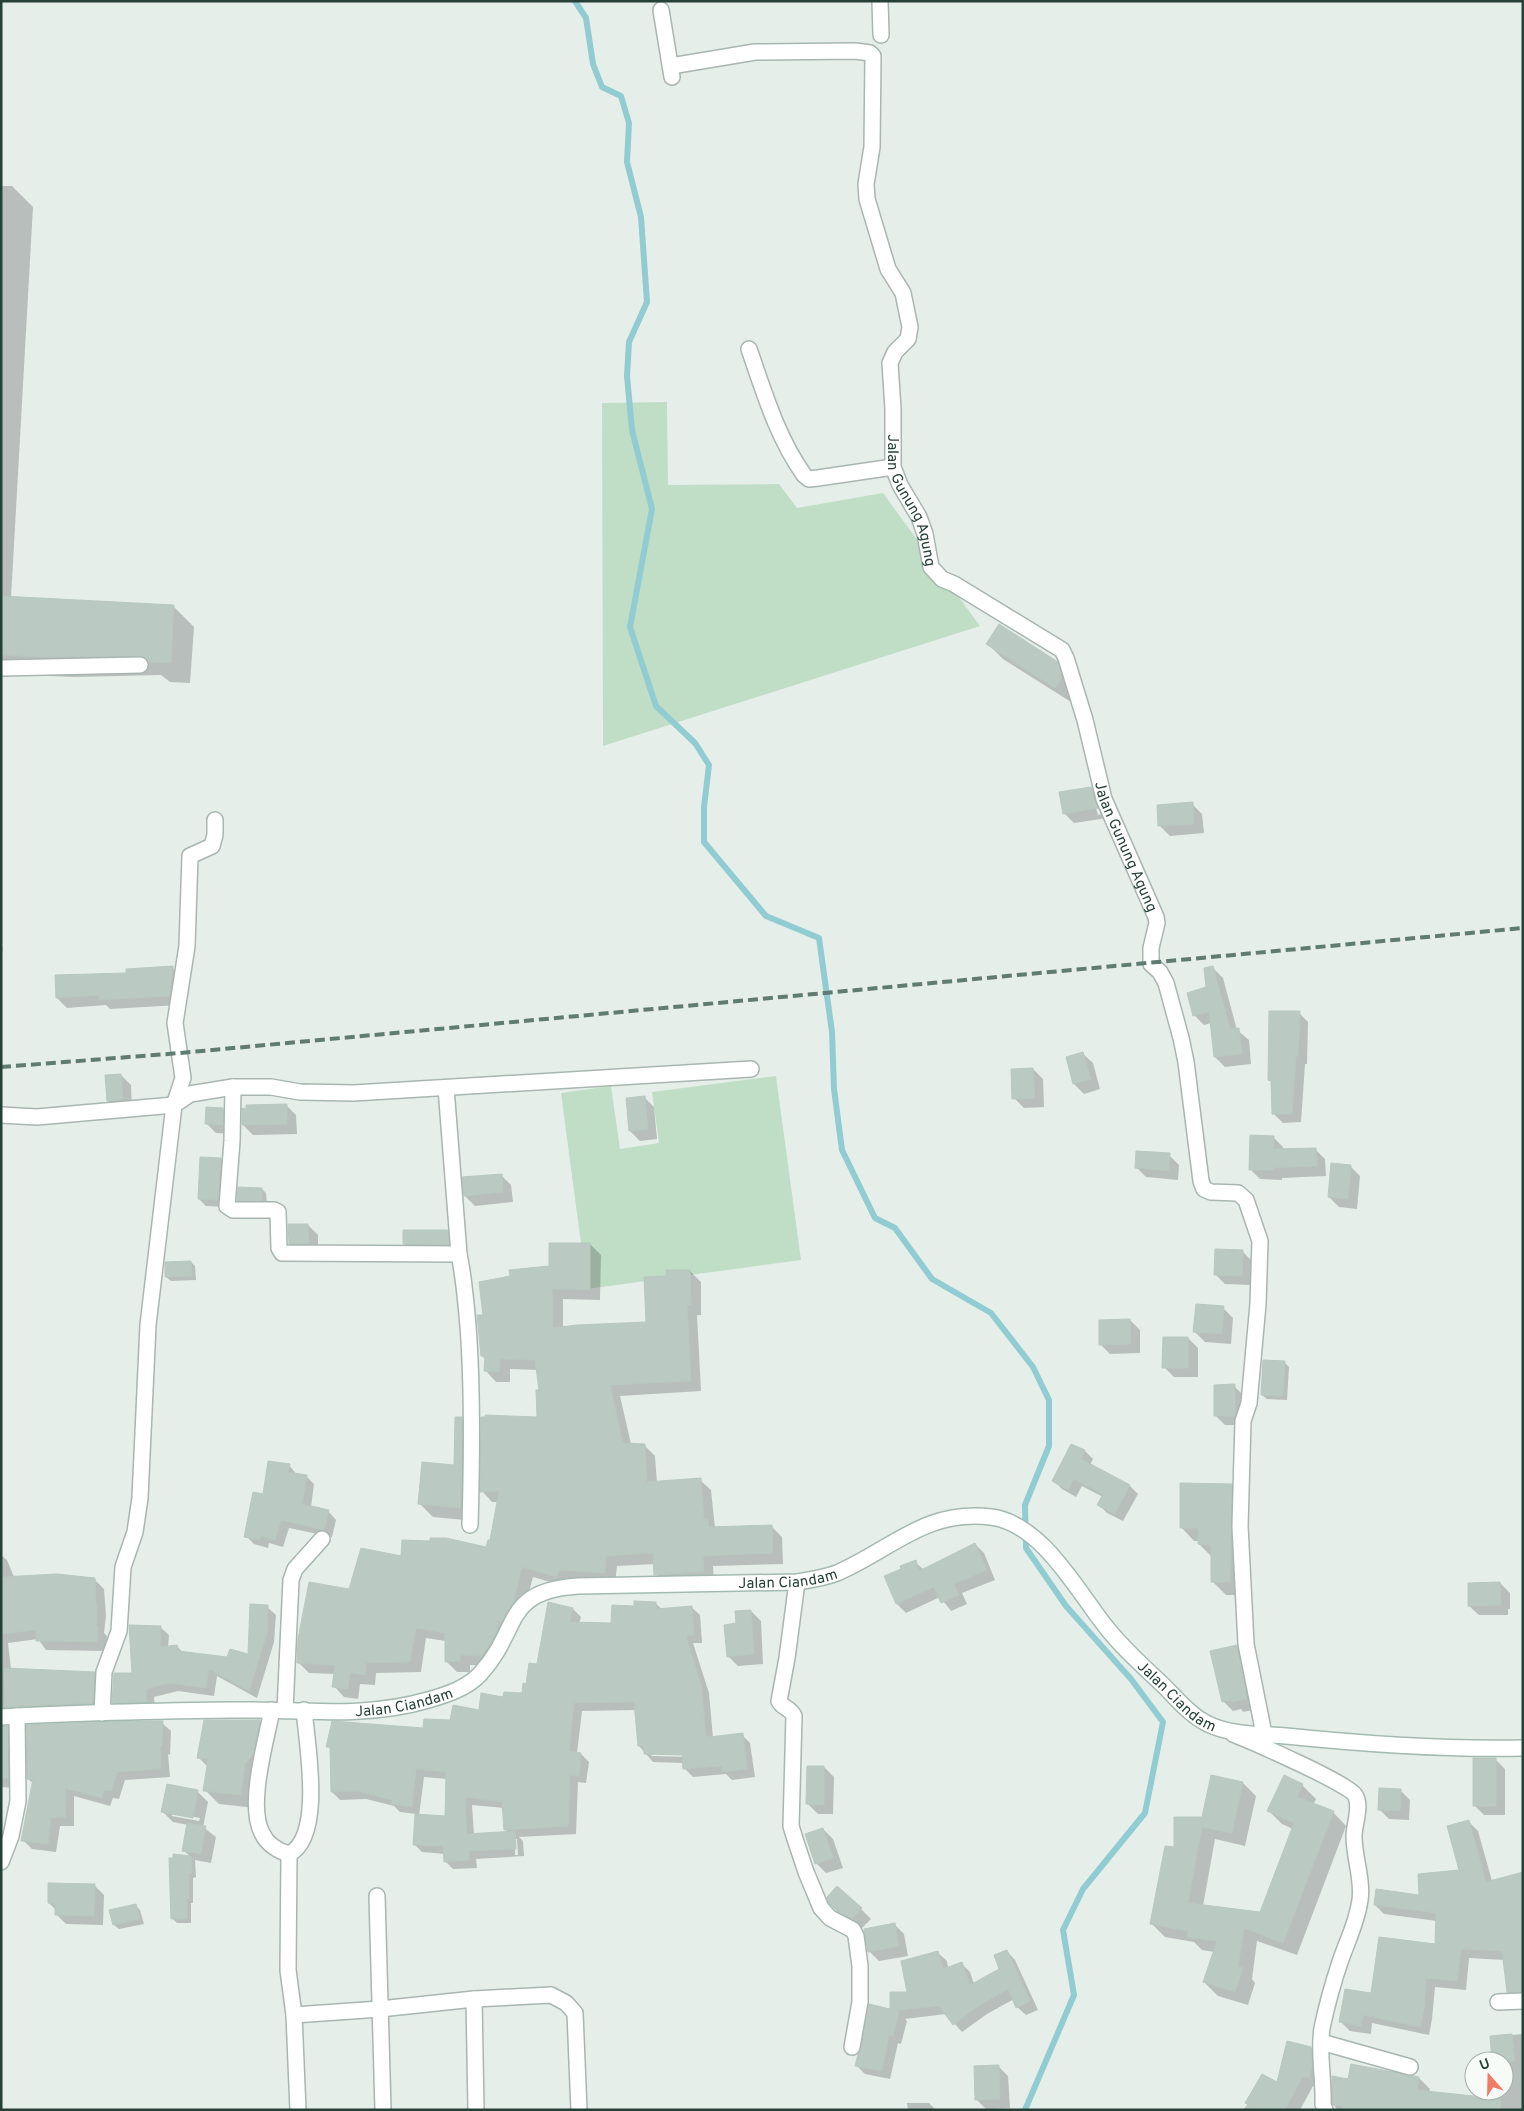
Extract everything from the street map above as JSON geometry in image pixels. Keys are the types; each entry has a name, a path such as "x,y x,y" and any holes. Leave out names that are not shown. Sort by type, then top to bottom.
{"street":[{"path":"880,1 881,35"},
{"name":"Jalan Gunung Agung","path":"662,10 671,71 755,52 854,51 870,53 874,60 872,147 866,184 866,199 888,269 903,293 910,327 908,339 895,352 890,364 893,409 893,466 925,534 931,567 942,579 954,584 1062,650 1066,658 1085,720 1104,799 1156,917 1157,924 1151,948 1151,964 1160,972 1166,983 1180,1031 1188,1071 1201,1181 1204,1189 1211,1192 1238,1193 1246,1200 1260,1241 1258,1304 1249,1403 1243,1421 1240,1526 1246,1644 1264,1734"},
{"path":"749,349 765,400 776,425 804,475 809,478 818,478 893,466"},
{"path":"1,668 140,665"},
{"path":"102,1713 104,1672 119,1631 123,1567 135,1532 140,1498 148,1325 174,1105 183,1078 175,1023 187,946 190,856 212,846 216,835 215,820"},
{"path":"1,1115 37,1117 174,1105 190,1094 233,1087 271,1087 300,1092 354,1093 751,1069"},
{"path":"233,1087 232,1141 227,1206 233,1210 278,1212 279,1248 282,1252 459,1254"},
{"path":"446,1088 459,1254 465,1291 472,1380 470,1525"},
{"name":"Jalan Ciandam","path":"1,1717 102,1713 382,1710 428,1700 465,1686 481,1674 511,1623 526,1602 543,1591 556,1588 797,1582 835,1574 853,1566 900,1536 938,1522 975,1516 991,1517 1028,1533 1048,1552 1104,1625 1195,1716 1208,1724 1220,1728 1264,1734 1446,1749 1523,1748"},
{"path":"304,1710 311,1805 304,1841 297,1850 289,1854 277,1850 262,1834 257,1816 257,1792 279,1710 291,1580 296,1569 322,1539"},
{"path":"797,1582 779,1701 781,1705 792,1711 794,1716 791,1826 806,1872 821,1908 825,1914 853,1930 856,1936 860,1966 860,2002 852,2047"},
{"path":"1,1862 11,1836 18,1801 17,1716"},
{"path":"1220,1728 1285,1756 1343,1785 1355,1794 1357,1801 1354,1839 1360,1879 1360,1898 1358,1915 1340,1961 1323,2027 1321,2042 1323,2104 1325,2110"},
{"path":"289,1854 288,1970 294,2015 298,2110"},
{"path":"377,1896 383,2110"},
{"path":"294,2015 380,2009 474,1999 551,1995 566,2003 575,2012 579,2110"},
{"path":"474,1999 476,2110"},
{"path":"1498,2002 1523,2001"},
{"path":"1321,2042 1410,2067"}],"green space":[{"path":"667,402 668,485 779,484 797,508 883,493 980,626 603,746 602,403"},
{"path":"776,1076 801,1260 587,1289 561,1093 611,1086 620,1149 659,1143 652,1092"}],"building":[{"path":"1,596 174,605 171,663 149,662 145,657 140,656 54,657 1,655"},
{"path":"999,624 1058,662 1062,677 1055,688 986,644"},
{"path":"1091,787 1098,808 1063,814 1059,792"},
{"path":"1193,802 1194,824 1158,826 1157,805"},
{"path":"173,966 170,996 99,1000 99,995 56,998 55,975 126,973 126,969"},
{"path":"1213,966 1230,1029 1239,1028 1242,1054 1214,1057 1209,1012 1193,1016 1187,993 1206,987 1204,968"},
{"path":"1269,1011 1300,1011 1292,1114 1272,1114 1271,1081 1268,1080"},
{"path":"1083,1052 1091,1079 1073,1084 1066,1057"},
{"path":"1033,1068 1035,1098 1012,1099 1011,1069"},
{"path":"121,1074 123,1100 107,1101 105,1075"},
{"path":"645,1096 648,1129 629,1131 626,1098"},
{"path":"287,1104 287,1124 242,1125 242,1108 246,1109 246,1105"},
{"path":"206,1107 223,1108 223,1125 205,1124"},
{"path":"1250,1135 1274,1136 1273,1149 1316,1148 1317,1166 1249,1170"},
{"path":"1136,1151 1170,1153 1169,1171 1135,1168"},
{"path":"200,1157 221,1158 218,1200 198,1199"},
{"path":"1331,1163 1351,1165 1348,1199 1328,1197"},
{"path":"502,1174 503,1192 464,1196 462,1177"},
{"path":"238,1187 262,1188 262,1201 237,1201"},
{"path":"288,1224 308,1224 309,1244 289,1244"},
{"path":"403,1230 448,1230 449,1245 403,1244"},
{"path":"549,1243 590,1243 590,1290 552,1289 553,1328 646,1322 644,1277 666,1276 666,1270 690,1270 691,1305 687,1305 691,1381 610,1385 623,1443 645,1444 647,1482 701,1478 704,1520 708,1519 709,1527 772,1525 773,1553 703,1556 704,1572 654,1575 653,1553 606,1556 605,1573 559,1570 557,1577 522,1567 513,1604 502,1622 498,1621 496,1633 482,1656 460,1655 460,1661 445,1662 445,1633 416,1628 410,1662 366,1663 365,1675 350,1673 348,1689 332,1687 335,1665 297,1663 298,1639 309,1582 349,1589 361,1548 401,1556 402,1540 430,1541 430,1538 446,1538 486,1547 488,1540 490,1540 499,1491 480,1492 481,1417 485,1417 485,1415 537,1417 536,1390 539,1390 535,1360 500,1359 499,1372 484,1371 485,1356 481,1356 477,1315 483,1315 479,1282 510,1276 509,1270 549,1266"},
{"path":"1215,1249 1243,1250 1242,1276 1214,1275"},
{"path":"191,1261 192,1276 165,1277 165,1262"},
{"path":"1196,1304 1224,1306 1222,1334 1193,1332"},
{"path":"1130,1319 1131,1344 1099,1345 1099,1320"},
{"path":"1163,1337 1188,1337 1188,1368 1162,1368"},
{"path":"1263,1360 1285,1361 1283,1396 1261,1395"},
{"path":"1235,1384 1235,1416 1214,1416 1214,1385"},
{"path":"455,1417 462,1417 461,1508 418,1504 422,1462 454,1465"},
{"path":"1071,1444 1085,1450 1081,1459 1130,1485 1115,1514 1097,1505 1103,1494 1074,1479 1068,1490 1052,1481"},
{"path":"268,1461 290,1464 288,1472 307,1475 302,1504 329,1510 324,1530 281,1520 275,1540 261,1536 260,1540 244,1537 253,1492 263,1494"},
{"path":"1180,1483 1232,1484 1230,1582 1211,1582 1211,1545 1198,1544 1198,1528 1180,1528"},
{"path":"975,1543 987,1570 954,1584 959,1595 941,1603 934,1587 896,1604 884,1576 901,1569 900,1566 916,1560 919,1571"},
{"path":"57,1574 95,1578 97,1642 36,1641 36,1630 1,1634 1,1577"},
{"path":"1500,1582 1501,1605 1468,1606 1468,1583"},
{"path":"634,1601 656,1602 656,1609 692,1606 694,1635 686,1636 701,1684 706,1736 743,1733 747,1769 722,1772 722,1766 683,1769 682,1755 644,1754 644,1746 638,1746 634,1702 574,1703 569,1751 581,1753 579,1776 570,1775 568,1826 504,1830 502,1802 465,1797 467,1834 515,1831 516,1849 469,1851 469,1860 444,1862 443,1846 413,1845 415,1814 445,1816 446,1772 416,1769 412,1807 391,1804 392,1800 357,1791 331,1792 330,1747 326,1747 332,1721 423,1728 424,1719 450,1720 453,1705 479,1710 481,1693 503,1697 504,1692 522,1693 523,1683 526,1684 529,1663 537,1664 548,1602 573,1608 570,1622 611,1623 612,1605 634,1606"},
{"path":"250,1604 268,1605 267,1633 249,1691 209,1669 206,1688 169,1683 146,1689 147,1702 112,1703 114,1673 132,1673 129,1625 161,1626 160,1647 177,1645 178,1651 227,1657 230,1649 248,1654"},
{"path":"751,1610 754,1654 727,1657 724,1625 736,1623 735,1611"},
{"path":"1237,1645 1247,1699 1222,1702 1210,1651"},
{"path":"4,1668 95,1672 93,1703 5,1707"},
{"path":"204,1720 260,1720 253,1755 245,1763 241,1795 203,1791 208,1759 197,1758"},
{"path":"163,1721 162,1746 160,1746 161,1769 117,1772 111,1791 104,1790 102,1798 65,1788 66,1817 51,1818 48,1844 21,1841 33,1779 27,1779 26,1725"},
{"path":"1,1726 8,1726 8,1778 1,1778"},
{"path":"1473,1758 1496,1758 1496,1806 1473,1806"},
{"path":"807,1766 824,1766 824,1805 806,1804"},
{"path":"1211,1775 1243,1782 1232,1833 1202,1827 1188,1903 1260,1912 1294,1823 1267,1811 1284,1775 1303,1784 1297,1797 1334,1811 1283,1943 1244,1928 1238,1967 1243,1968 1235,1992 1203,1982 1217,1941 1187,1937 1188,1931 1150,1924 1165,1846 1174,1847 1174,1817 1202,1817"},
{"path":"167,1784 198,1790 193,1818 161,1812"},
{"path":"1379,1788 1401,1789 1400,1811 1378,1810"},
{"path":"1469,1820 1486,1882 1523,1872 1523,1992 1507,1992 1502,1951 1461,1949 1457,1981 1426,1978 1424,2009 1420,2027 1363,2015 1361,2026 1339,2022 1345,1989 1371,1993 1379,1937 1435,1944 1436,1913 1374,1905 1376,1889 1419,1895 1418,1874 1459,1870 1447,1826"},
{"path":"187,1823 206,1826 201,1854 182,1851"},
{"path":"823,1828 833,1858 815,1864 805,1834"},
{"path":"173,1854 191,1856 192,1873 189,1873 187,1919 171,1919 169,1858 173,1858"},
{"path":"48,1883 95,1884 94,1916 55,1915 55,1904 48,1903"},
{"path":"837,1886 862,1908 852,1919 838,1912 829,1903 827,1897"},
{"path":"136,1904 140,1919 113,1925 109,1910"},
{"path":"895,1923 899,1946 868,1952 864,1929"},
{"path":"1007,1950 1030,2001 1016,2008 1008,1989 978,2006 953,2025 939,2006 897,2010 899,2011 893,2036 889,2035 882,2071 855,2066 861,2049 869,2004 890,2009 890,1992 907,1992 901,1961 938,1951 943,1969 962,1962 970,1985 999,1969 994,1955"},
{"path":"1512,2034 1514,2051 1491,2051 1490,2036"},
{"path":"1287,2041 1311,2047 1312,2066 1309,2078 1303,2076 1285,2110 1244,2110 1248,2104 1245,2103 1262,2074 1277,2082"},
{"path":"1351,2064 1419,2077 1417,2090 1464,2095 1464,2101 1501,2101 1500,2110 1342,2110 1343,2107 1333,2105 1332,2103 1332,2076 1348,2079"},
{"path":"999,2065 1000,2099 975,2100 974,2066"}],"waterway":[{"path":"575,1 586,18 593,64 602,87 621,96 629,123 627,162 641,217 647,302 629,342 627,376 632,430 652,509 630,627 656,706 695,743 709,765 704,807 704,842 766,916 819,938 832,1032 834,1089 842,1150 875,1218 895,1228 932,1279 991,1313 1033,1367 1049,1400 1049,1446 1025,1505 1026,1548 1066,1606 1131,1679 1163,1722 1145,1813 1083,1889 1063,1930 1074,1995 1025,2110"}],"railway":[{"path":"1,1067 180,1053 1523,928"}]}
